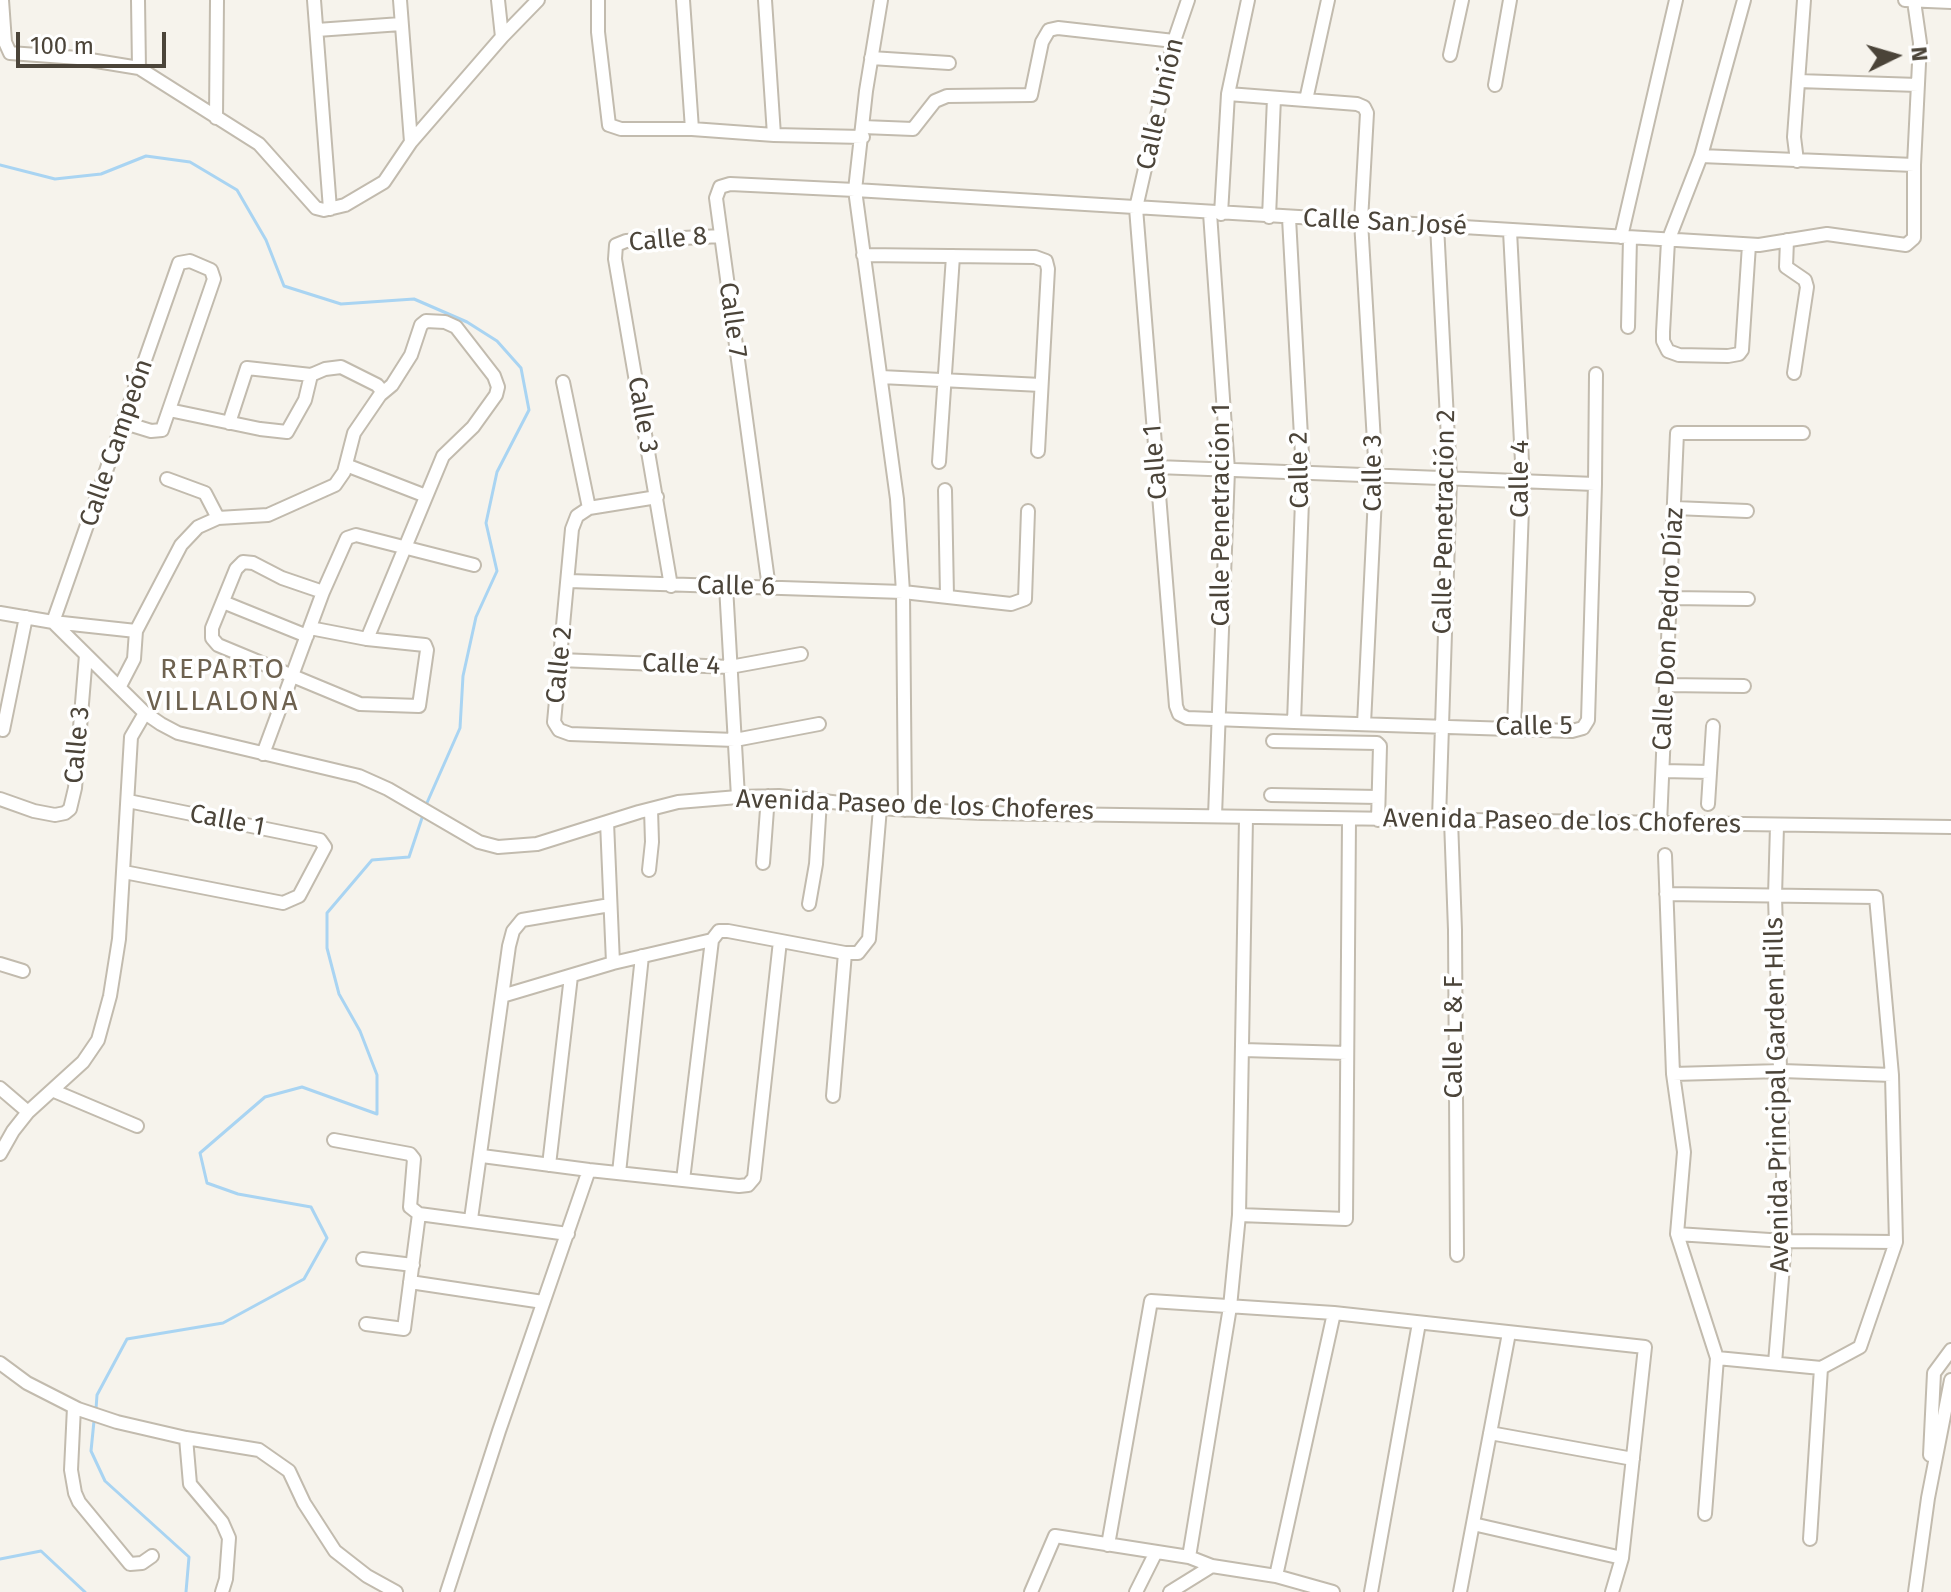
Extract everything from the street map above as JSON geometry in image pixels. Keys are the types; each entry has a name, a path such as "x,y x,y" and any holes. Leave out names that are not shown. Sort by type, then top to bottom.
{"street":[{"path":"2,0 5,42 13,55 78,58 139,68 259,144 316,208 330,209 356,200 384,182 411,142 538,0"},
{"path":"138,0 139,68"},
{"path":"216,118 217,0"},
{"path":"314,0 330,209"},
{"path":"400,0 411,142"},
{"path":"498,0 502,37"},
{"path":"598,0 598,32 609,125 621,129 692,129 774,135 913,129 935,101 947,96 1031,95 1042,42 1049,30 1058,28 1174,41"},
{"path":"683,0 692,129"},
{"path":"765,0 774,135"},
{"path":"881,0 855,190 897,499 903,592 905,810"},
{"name":"Calle Unión","path":"1136,208 1174,41 1188,0"},
{"name":"Calle Penetración 1","path":"1215,816 1228,470 1216,214 1228,94 1248,0"},
{"path":"1228,94 1306,100 1328,0"},
{"path":"1450,55 1462,0"},
{"path":"1495,85 1510,0"},
{"path":"1628,327 1625,238 1676,0"},
{"path":"1744,0 1701,156 1668,241 1663,341 1668,351 1679,355 1728,356 1742,350 1749,245"},
{"path":"1797,161 1794,137 1804,0"},
{"path":"1905,0 1951,2"},
{"path":"1701,156 1914,165 1920,26 1914,1"},
{"path":"317,30 401,24"},
{"path":"871,58 949,63"},
{"path":"1798,81 1918,85"},
{"path":"1269,217 1274,98"},
{"name":"Calle 3","path":"1306,100 1357,104 1364,107 1367,113 1361,221 1376,476 1364,724"},
{"name":"Calle San José","path":"855,190 1668,241 1749,245 1827,234 1906,245 1912,242 1914,165"},
{"name":"Calle 7","path":"769,588 716,198 720,187 730,184 855,190"},
{"name":"Calle 1","path":"1136,208 1179,714"},
{"name":"Calle 2","path":"1289,218 1303,473 1294,722"},
{"name":"Calle Penetración 2","path":"1437,225 1450,478 1440,727 1445,820"},
{"name":"Calle 4","path":"1510,231 1523,481 1514,728"},
{"name":"Calle 8","path":"616,245 626,241 721,236"},
{"path":"1787,240 1786,267 1805,280 1807,287 1794,373"},
{"name":"Calle 3","path":"616,245 615,259 671,586"},
{"path":"863,255 1035,257 1046,261 1038,451"},
{"path":"939,462 953,256"},
{"name":"Calle Campeón","path":"53,622 179,263 190,261 211,270 214,275 169,410"},
{"path":"120,686 134,659 136,631 181,545 198,527 218,518 268,515 335,485 346,465 354,433 411,355 421,325 437,320 456,327 494,376 498,387 494,401 443,456 367,639"},
{"path":"229,423 247,368 311,375 341,367 377,385 383,392"},
{"name":"Calle 5","path":"1179,714 1187,718 1294,722 1572,731 1583,728 1588,720 1596,374"},
{"path":"125,423 162,430 169,410 284,433 289,431 305,400 311,375"},
{"path":"881,377 1041,385"},
{"path":"563,382 589,508 657,497"},
{"name":"Calle Don Pedro Díaz","path":"1660,824 1677,433 1803,433"},
{"path":"346,465 426,496"},
{"path":"1157,467 1595,484"},
{"path":"167,479 205,493 218,518"},
{"path":"945,490 947,596"},
{"name":"Calle 2","path":"589,508 577,516 572,529 554,722 559,730 570,734 735,740 819,724"},
{"path":"1675,508 1747,511"},
{"name":"Calle 6","path":"569,581 903,592 1011,604 1025,599 1028,511"},
{"path":"263,754 290,675 342,544 352,536 474,565"},
{"path":"223,602 308,632 421,644 426,647 419,706 360,704 214,642 212,628 236,569 243,562 248,561 282,578 323,592"},
{"path":"726,586 738,797"},
{"path":"1670,598 1748,599"},
{"path":"0,613 136,631"},
{"path":"3,730 26,617"},
{"name":"Avenida Paseo de los Choferes","path":"53,622 145,713 178,733 359,776 479,842 507,847 537,844 678,802 768,796 905,810 1349,820 1951,827"},
{"name":"Calle 4","path":"560,660 730,667 801,654"},
{"name":"Calle 3","path":"0,799 55,815 70,809 75,788 86,655"},
{"path":"1666,685 1744,686"},
{"path":"0,1154 28,1112 54,1091 92,1052 102,1028 119,939 131,737 145,713"},
{"path":"1708,804 1713,726"},
{"path":"1273,741 1377,743 1381,749 1378,820"},
{"path":"1663,771 1710,772"},
{"path":"1271,795 1378,797"},
{"path":"763,863 768,796"},
{"name":"Calle 1","path":"124,872 288,903 299,896 324,851 325,843 128,801"},
{"path":"809,904 816,864 820,801"},
{"path":"683,1180 712,940 719,931 728,931 858,953 869,939 880,808"},
{"path":"649,870 651,809"},
{"path":"1189,1557 1230,1307 1239,1215 1246,818"},
{"path":"1239,1215 1346,1219 1349,820"},
{"name":"Calle L & F","path":"1445,820 1455,930 1457,1255"},
{"path":"607,822 613,963"},
{"name":"Avenida Principal Garden Hills","path":"1775,1363 1785,1241 1775,896 1777,826"},
{"path":"1665,855 1673,1074 1684,1152 1677,1234 1717,1358 1705,1514"},
{"path":"1666,894 1876,897 1892,1075 1896,1242 1860,1347 1821,1368 1717,1358"},
{"path":"471,1219 513,931 522,920 610,905"},
{"path":"502,996 613,963 712,940"},
{"path":"482,1156 748,1185 754,1178 780,941"},
{"path":"833,1096 845,953"},
{"path":"619,1173 642,956"},
{"path":"0,964 23,971"},
{"path":"549,1165 571,976"},
{"path":"1243,1050 1347,1053"},
{"path":"1673,1074 1782,1071 1892,1075"},
{"path":"0,1088 28,1112"},
{"path":"54,1091 137,1126"},
{"path":"334,1140 410,1154 414,1159 410,1207 419,1214 568,1234"},
{"path":"447,1592 589,1170"},
{"path":"366,1324 404,1329 419,1214"},
{"path":"1677,1234 1785,1241 1896,1242"},
{"path":"363,1259 413,1265"},
{"path":"410,1282 543,1302"},
{"path":"1108,1545 1151,1301 1334,1313 1645,1347 1622,1558 1612,1592"},
{"path":"1276,1576 1334,1313"},
{"path":"1371,1592 1419,1323"},
{"path":"1460,1592 1509,1333"},
{"path":"1928,1498 1934,1373 1951,1350"},
{"path":"0,1363 27,1383 76,1408 117,1422 259,1450 289,1471 304,1503 335,1551 367,1576 393,1591"},
{"path":"1810,1539 1821,1368"},
{"path":"1915,1592 1928,1498 1950,1384"},
{"path":"76,1408 71,1470 79,1502 130,1564 142,1563 152,1556"},
{"path":"1490,1433 1633,1459"},
{"path":"186,1438 190,1484 222,1522 229,1538 222,1592"},
{"path":"1473,1524 1622,1558"},
{"path":"1031,1592 1055,1536 1189,1557 1212,1566 1276,1576 1333,1592"},
{"path":"1136,1592 1156,1552"},
{"path":"1170,1592 1212,1566"}],"waterway":[{"path":"0,165 55,179 101,174 146,156 190,162 237,190 266,240 284,286 341,304 414,299 467,322 497,341 521,368 529,410 497,472 486,523 497,571 476,617 463,676 460,728 426,805"},
{"path":"96,1409 97,1395 127,1339 223,1323 304,1279 327,1238 311,1207 238,1194 207,1183 200,1153 265,1097 302,1087 377,1114 377,1075 360,1031 339,994 327,948 327,913 372,860 409,857 424,812"},
{"path":"94,1421 91,1451 105,1481 189,1557 186,1592"},
{"path":"0,1559 41,1551 85,1592"}],"district":[{"name":"REPARTO VILLALONA","path":"223,686"}]}
